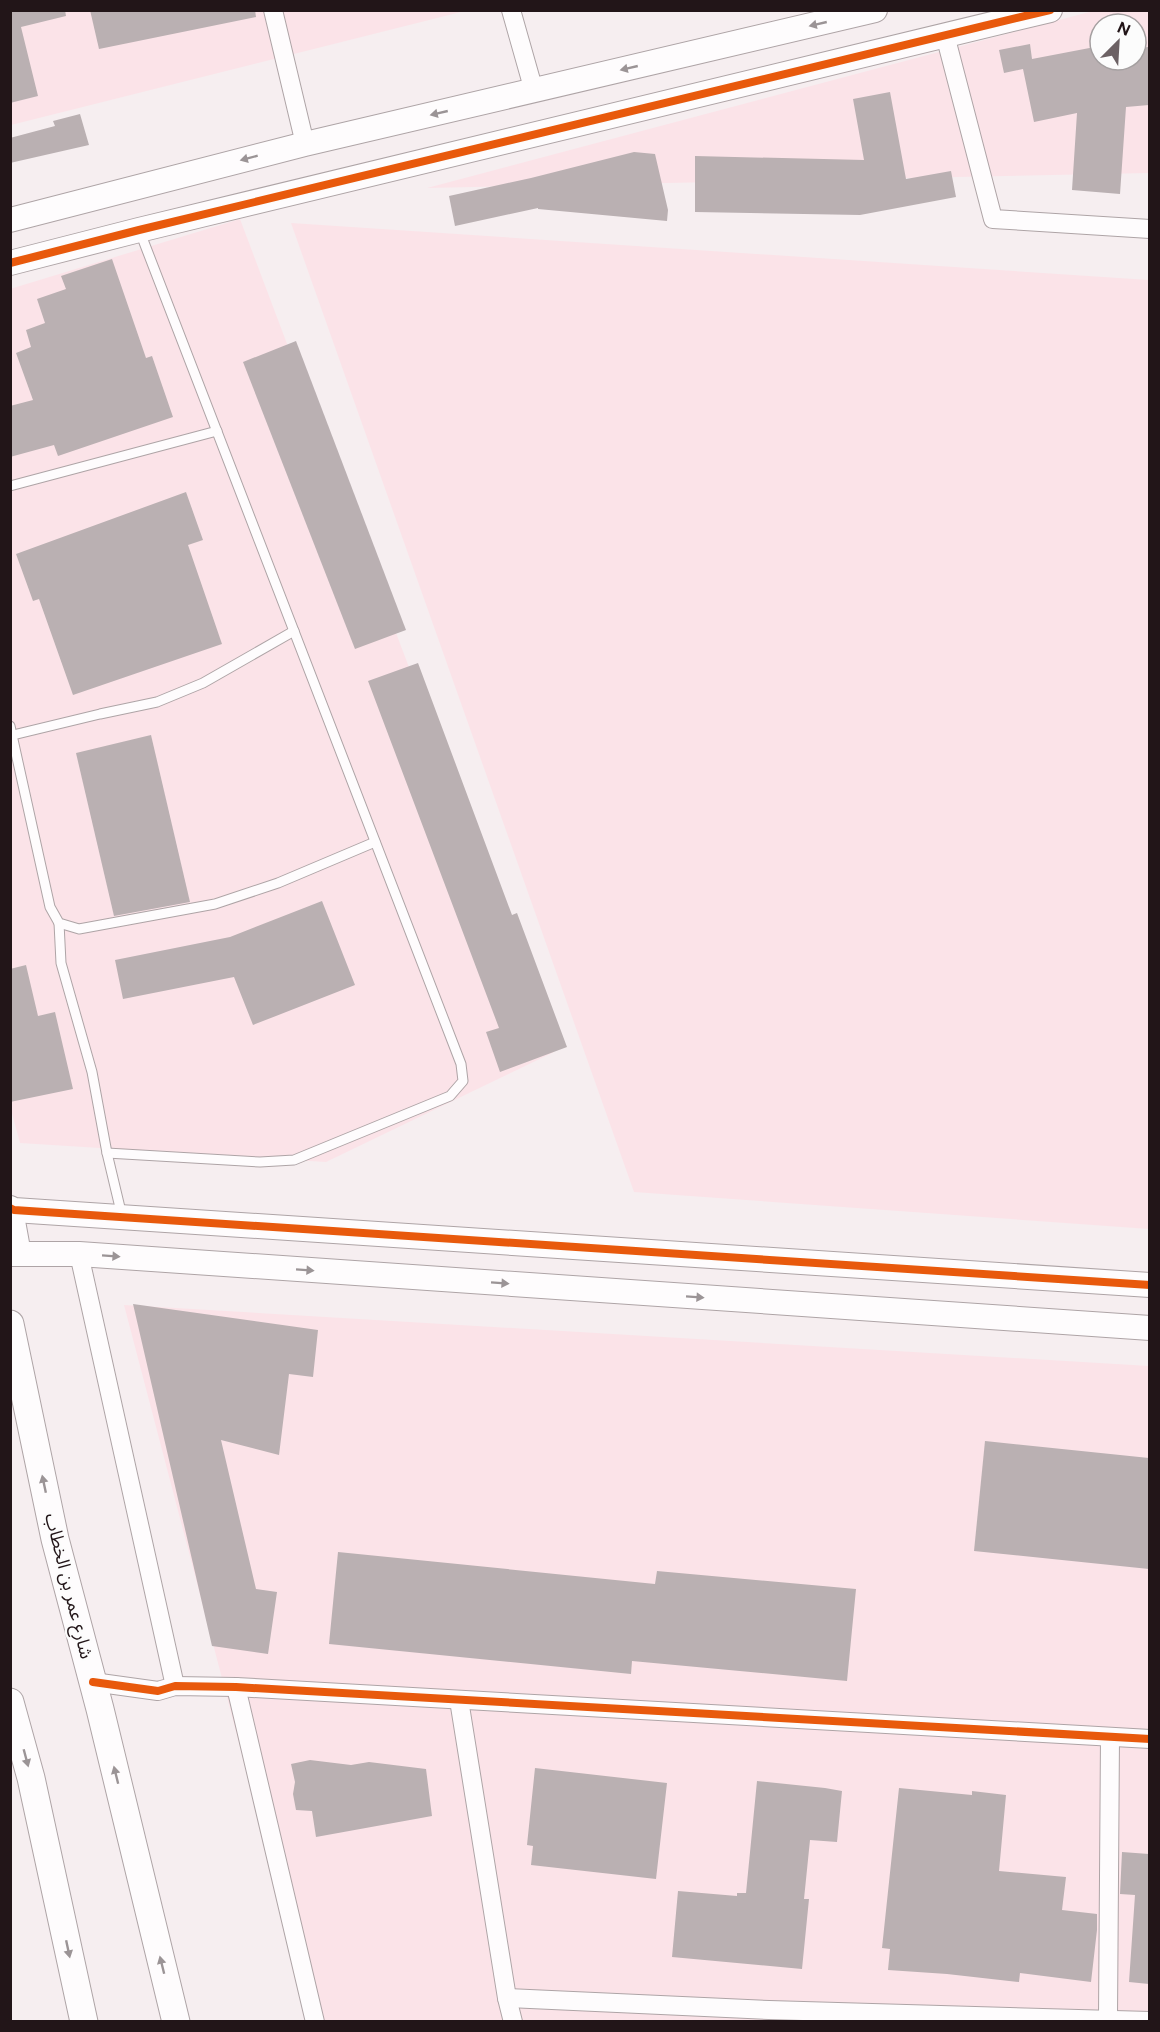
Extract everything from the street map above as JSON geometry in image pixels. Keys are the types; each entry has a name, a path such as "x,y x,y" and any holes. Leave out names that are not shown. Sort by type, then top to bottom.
{"main road":[{"name":"شارع عمر بن الخطاب","path":"10,1324 55,1539 93,1682 176,2022"},
{"path":"10,1702 31,1778 84,2022"}],"street":[{"path":"273,10 305,144"},
{"path":"511,10 534,91"},
{"path":"10,220 305,144 875,10"},
{"path":"10,263 1050,10"},
{"path":"945,35 993,219 1149,229"},
{"path":"1149,1285 12,1209 16,1254 79,1254 1149,1328"},
{"path":"79,1254 175,1686"},
{"path":"93,1682 159,1691 175,1686 236,1687 1149,1739"},
{"path":"236,1687 315,2022"},
{"path":"459,1700 507,1998 513,2022"},
{"path":"1108,2018 1110,1737"},
{"path":"507,1998 770,2016 1010,2020 1108,2018 1149,2021"}],"lane":[{"path":"107,1153 260,1161 294,1160 450,1096 463,1081 461,1064 139,230"},
{"path":"10,486 217,431"},
{"path":"122,1216 107,1153 92,1072 61,963 59,923 50,908 12,730 157,702 203,683 294,631"},
{"path":"59,923 79,929 214,904 278,883 375,842"}],"shaded area":[{"path":"11,11 465,11 11,125"},
{"path":"1093,11 1149,11 1149,173 427,188 1088,12 1088,72 1148,72 1148,12 1089,12"},
{"path":"240,219 554,1052 326,1162 20,1143 10,1106 10,289"},
{"path":"291,223 1149,280 1149,1229 634,1192"},
{"path":"124,1305 1149,1366 1149,2021 312,2021"}],"building":[{"path":"10,10 65,10 66,16 21,27 38,96 10,103"},
{"path":"90,10 255,10 256,17 99,49"},
{"path":"1030,44 1032,59 1088,48 1088,72 1148,72 1149,47 1149,105 1126,107 1120,194 1072,190 1077,113 1034,122 1023,69 1004,73 999,50"},
{"path":"890,92 906,179 951,171 956,197 860,215 695,212 695,156 864,160 853,99"},
{"path":"80,114 89,145 10,163 10,138 55,126 53,121"},
{"path":"634,152 655,154 668,210 667,221 538,208 455,226 449,196"},
{"path":"112,259 146,358 152,356 173,417 58,456 54,445 10,457 10,406 33,400 16,353 31,347 26,330 45,323 37,299 66,289 61,276"},
{"path":"296,341 406,630 355,649 243,362"},
{"path":"186,492 203,540 188,545 222,644 73,695 39,599 33,601 16,554"},
{"path":"418,663 512,915 517,913 567,1047 500,1072 486,1032 499,1028 368,681"},
{"path":"151,735 190,902 114,916 76,753"},
{"path":"322,901 355,985 253,1025 234,977 123,999 115,960 230,937"},
{"path":"26,965 38,1016 55,1012 73,1089 10,1102 10,969"},
{"path":"133,1304 318,1330 313,1377 289,1374 279,1455 221,1440 256,1589 277,1592 268,1654 212,1646"},
{"path":"985,1441 1149,1458 1149,1569 974,1551"},
{"path":"338,1552 655,1584 657,1571 856,1589 847,1681 632,1661 631,1674 329,1644"},
{"path":"310,1760 351,1765 369,1762 426,1769 432,1816 316,1837 312,1811 296,1810 293,1794 295,1782 291,1764"},
{"path":"535,1768 667,1783 656,1879 531,1865 533,1846 527,1845"},
{"path":"757,1781 842,1791 837,1842 810,1840 804,1899 809,1899 802,1969 672,1957 678,1891 737,1896 737,1893 746,1893"},
{"path":"899,1788 972,1795 972,1791 1006,1795 999,1871 1066,1877 1062,1910 1097,1914 1091,1982 1020,1973 1019,1982 888,1970 890,1949 882,1948"},
{"path":"1122,1852 1149,1854 1149,1984 1129,1982 1135,1895 1120,1894"}],"cycle path":[{"path":"10,263 1050,10"},
{"path":"10,1208 1150,1285"},
{"path":"93,1682 158,1691 175,1686 236,1687 1150,1739"}]}
